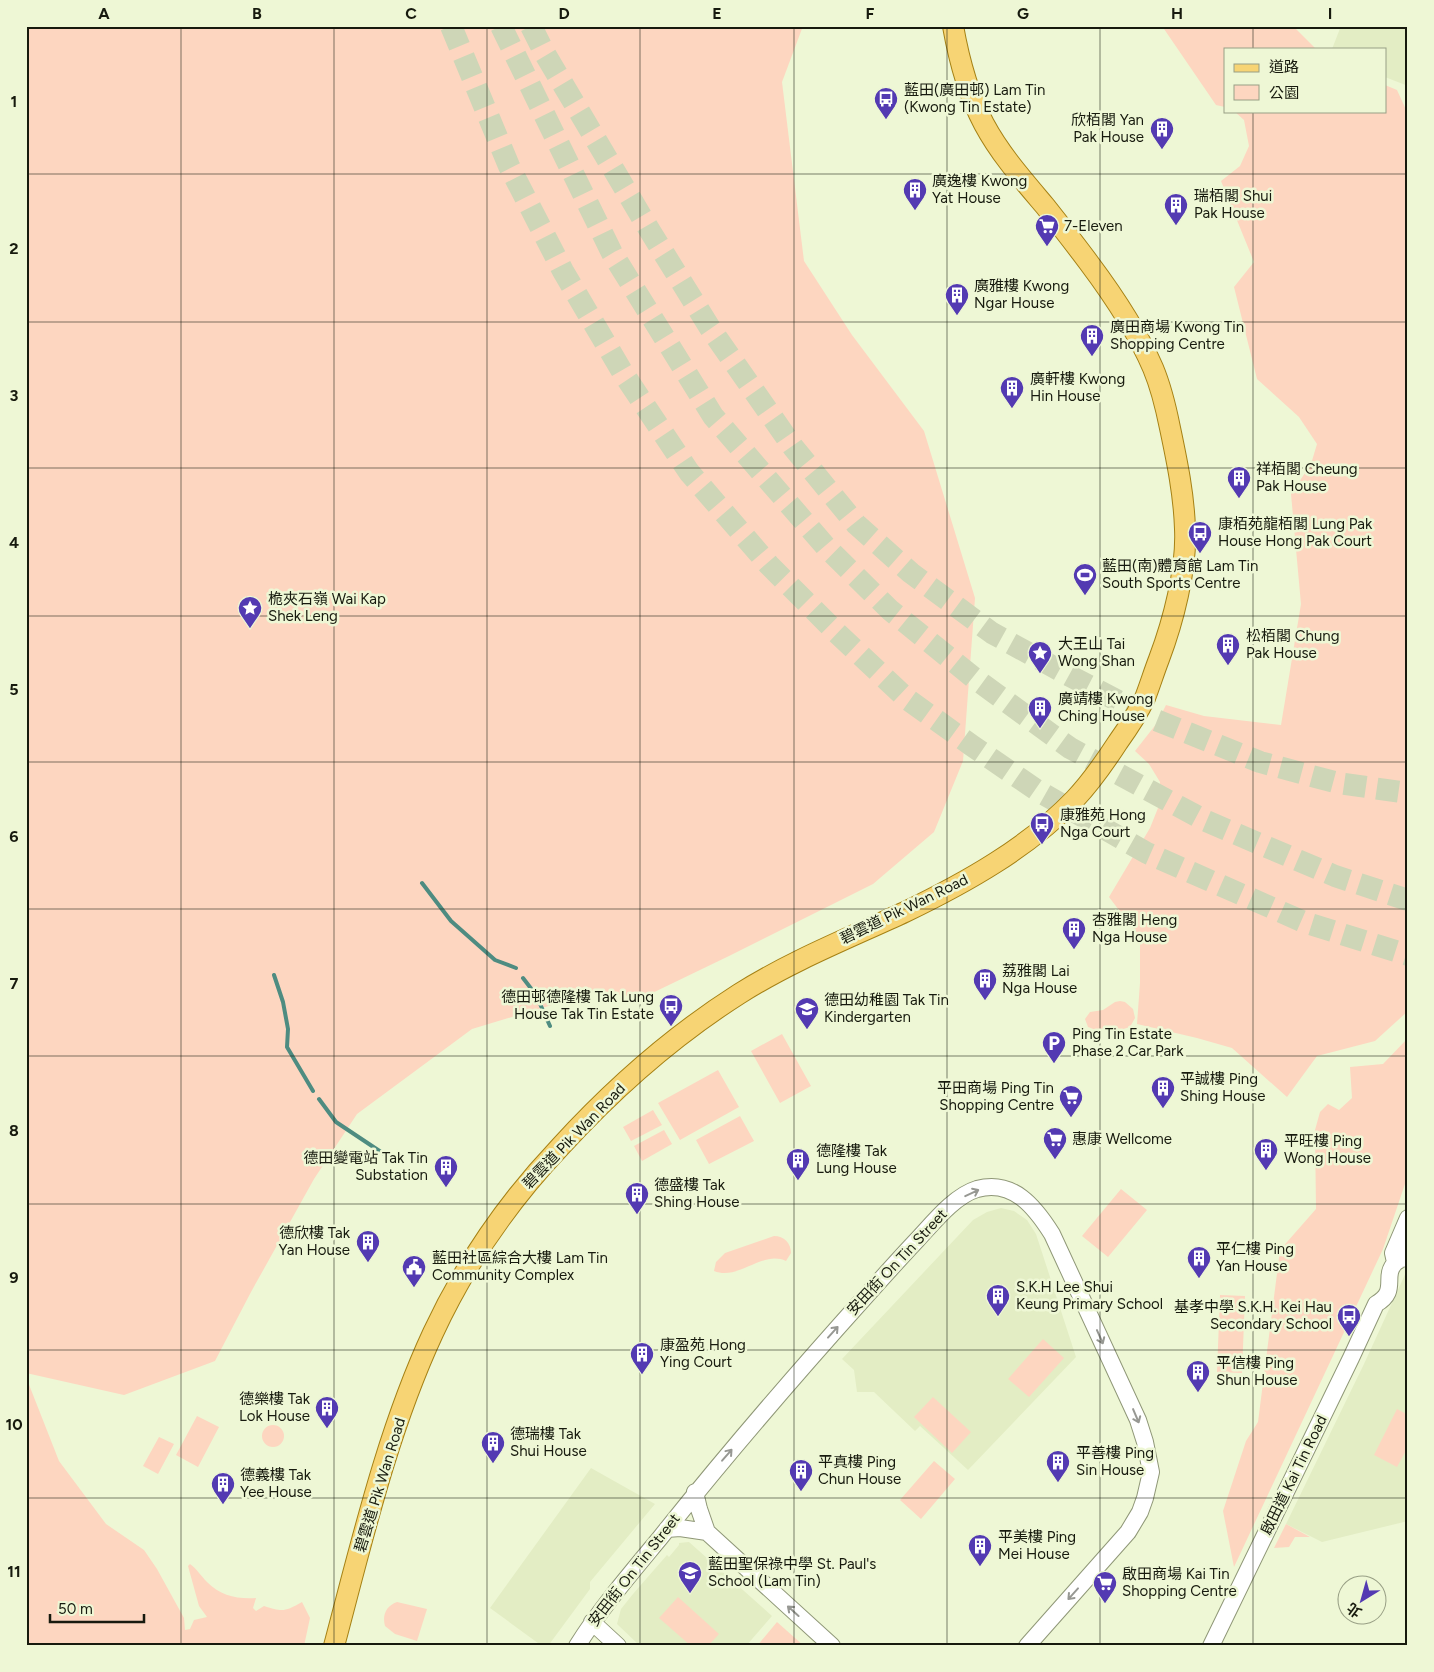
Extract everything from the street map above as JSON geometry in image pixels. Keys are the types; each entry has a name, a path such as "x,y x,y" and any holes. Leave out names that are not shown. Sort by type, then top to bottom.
{"main road":[{"name":"碧雲道 Pik Wan Road","path":"334,1646 394,1433 430,1339 468,1268 503,1214 561,1145 657,1054 738,994 775,972 936,897 995,862 1031,837 1073,801 1099,770 1133,720 1150,685 1163,648 1177,594 1186,535 1184,506 1177,461 1162,394 1154,370 1115,300 1087,260 1013,167 984,123 970,91 962,66 954,26"}],"street":[{"name":"安田街 On Tin Street","path":"577,1646 592,1622 695,1492 887,1272 953,1203 976,1190 996,1188 1012,1191 1039,1213 1052,1234 1138,1420 1151,1472 1145,1498 1132,1526 1027,1646"},
{"name":"啟田道 Kai Tin Road","path":"1392,1270 1393,1254 1408,1218"},
{"name":"啟田道 Kai Tin Road","path":"1211,1646 1376,1304 1374,1295 1380,1282 1403,1258 1408,1248"},
{"path":"695,1492 707,1532 832,1646"},
{"path":"667,1528 707,1532"},
{"path":"592,1622 618,1646"}],"shaded area":[{"path":"1341,26 1408,26 1408,86 1386,77 1386,48 1332,48"},
{"path":"1001,1208 1014,1211 1027,1220 1036,1234 1076,1357 968,1470 920,1426 915,1431 874,1392 857,1392 854,1370 842,1359 973,1220 987,1212"},
{"path":"1408,1268 1408,1521 1322,1542 1286,1524 1364,1364"},
{"path":"591,1468 655,1504 590,1582 590,1589 548,1646 542,1646 490,1608"},
{"name":"藍田聖保祿中學 St. Paul's School (Lam Tin)","path":"689,1542 772,1616 746,1646 640,1646 617,1624 621,1609 667,1555 669,1557 679,1543"}],"green space":[{"path":"26,26 803,26 782,82 804,261 852,335 924,431 975,598 963,761 934,832 873,884 644,997 592,993 472,1029 357,1114 314,1179 215,1361 124,1395 26,1373"},
{"path":"1162,26 1293,26 1315,48 1224,48 1224,107 1216,105"},
{"path":"1386,85 1397,90 1408,114 1408,1011 1375,1041 1317,1056 1287,1097 1232,1048 1137,1024 1140,983 1140,938 1109,897 1150,828 1160,803 1160,782 1149,764 1135,751 1157,723 1166,705 1204,716 1281,725 1301,604 1291,494 1311,464 1317,444 1299,417 1257,379 1234,287 1254,262 1221,181 1240,166 1249,146 1244,120 1235,112 1386,112"},
{"path":"1120,1001 1125,1002 1133,1009 1135,1018 1130,1027 1120,1030 1105,1028 1096,1030 1088,1027 1085,1019 1090,1012 1103,1010"},
{"path":"782,1034 811,1086 780,1103 751,1051"},
{"path":"1408,1038 1408,1175 1383,1249 1234,1567 1223,1511 1246,1441 1258,1422 1280,1250 1316,1209 1315,1130 1320,1112 1328,1104 1339,1110 1352,1098 1350,1067 1383,1064"},
{"path":"718,1070 739,1107 680,1140 658,1103"},
{"path":"653,1110 662,1125 631,1141 623,1127"},
{"path":"740,1116 754,1141 709,1164 696,1140"},
{"path":"664,1130 672,1144 642,1161 634,1146"},
{"path":"1121,1189 1147,1210 1108,1257 1082,1236"},
{"path":"774,1236 784,1239 790,1246 791,1253 786,1261 768,1259 732,1272 714,1271 716,1262 725,1253"},
{"path":"1220,1295 1245,1296 1242,1373 1217,1372"},
{"path":"1043,1339 1064,1358 1029,1397 1008,1379"},
{"path":"26,1377 59,1461 106,1524 144,1550 157,1569 184,1618 185,1630 190,1629 194,1620 207,1617 199,1606 188,1566 190,1564 218,1591 229,1596 256,1598 253,1608 256,1611 264,1606 283,1610 302,1602 310,1618 304,1646 26,1646"},
{"path":"933,1397 971,1432 952,1453 914,1417"},
{"path":"1397,1409 1408,1415 1408,1447 1397,1467 1374,1455"},
{"path":"197,1416 219,1427 198,1467 176,1455"},
{"path":"273,1425 281,1428 284,1436 281,1444 273,1447 265,1444 262,1436 265,1428"},
{"path":"159,1437 174,1444 158,1474 143,1466"},
{"path":"934,1461 955,1479 921,1519 900,1500"},
{"path":"1286,1524 1310,1537 1295,1537 1289,1547 1274,1548"},
{"path":"678,1597 719,1634 708,1646 691,1646 659,1618"},
{"path":"397,1602 427,1609 417,1641 395,1634 385,1626 384,1618 386,1611"},
{"path":"777,1622 804,1646 757,1646"}],"waterway":[{"path":"422,883 451,921 495,960 516,968"},
{"path":"274,975 283,1002 288,1029 287,1047 313,1091"},
{"path":"523,978 536,995 550,1026"},
{"path":"319,1099 336,1122 393,1160"}],"tunnel":[{"path":"451,26 509,166 563,271 623,373 689,472 769,565 836,632 907,699 971,745 1038,791 1147,853 1304,922 1408,955"},
{"path":"501,26 612,253 713,416 826,547 890,610 974,678 1070,748 1206,821 1335,876 1408,900"},
{"path":"531,26 545,54 710,328 793,447 856,524 911,573 992,633 1151,718 1260,762 1338,783 1408,793"}],"place":[{"name":"藍田(廣田邨) Lam Tin (Kwong Tin Estate)","path":"886,120"},
{"name":"欣栢閣 Yan Pak House","path":"1162,150"},
{"name":"廣逸樓 Kwong Yat House","path":"915,211"},
{"name":"瑞栢閣 Shui Pak House","path":"1176,226"},
{"name":"7-Eleven","path":"1047,247"},
{"name":"廣雅樓 Kwong Ngar House","path":"957,316"},
{"name":"廣田商場 Kwong Tin Shopping Centre","path":"1092,357"},
{"name":"廣軒樓 Kwong Hin House","path":"1012,409"},
{"name":"祥栢閣 Cheung Pak House","path":"1239,499"},
{"name":"康栢苑龍栢閣 Lung Pak House Hong Pak Court","path":"1200,554"},
{"name":"藍田(南)體育館 Lam Tin South Sports Centre","path":"1085,596"},
{"name":"桅夾石嶺 Wai Kap Shek Leng","path":"250,629"},
{"name":"松栢閣 Chung Pak House","path":"1228,666"},
{"name":"大王山 Tai Wong Shan","path":"1040,674"},
{"name":"廣靖樓 Kwong Ching House","path":"1040,729"},
{"name":"康雅苑 Hong Nga Court","path":"1042,845"},
{"name":"杏雅閣 Heng Nga House","path":"1074,950"},
{"name":"荔雅閣 Lai Nga House","path":"985,1001"},
{"name":"德田邨德隆樓 Tak Lung House Tak Tin Estate","path":"671,1027"},
{"name":"德田幼稚園 Tak Tin Kindergarten","path":"807,1030"},
{"name":"Ping Tin Estate Phase 2 Car Park","path":"1054,1064"},
{"name":"平誠樓 Ping Shing House","path":"1163,1109"},
{"name":"平田商場 Ping Tin Shopping Centre","path":"1071,1118"},
{"name":"惠康 Wellcome","path":"1055,1160"},
{"name":"平旺樓 Ping Wong House","path":"1266,1171"},
{"name":"德隆樓 Tak Lung House","path":"798,1181"},
{"name":"德田變電站 Tak Tin Substation","path":"446,1188"},
{"name":"德盛樓 Tak Shing House","path":"637,1215"},
{"name":"德欣樓 Tak Yan House","path":"368,1263"},
{"name":"平仁樓 Ping Yan House","path":"1199,1279"},
{"name":"藍田社區綜合大樓 Lam Tin Community Complex","path":"414,1288"},
{"name":"S.K.H Lee Shui Keung Primary School","path":"998,1317"},
{"name":"基孝中學 S.K.H. Kei Hau Secondary School","path":"1349,1337"},
{"name":"康盈苑 Hong Ying Court","path":"642,1375"},
{"name":"平信樓 Ping Shun House","path":"1198,1393"},
{"name":"德樂樓 Tak Lok House","path":"327,1429"},
{"name":"德瑞樓 Tak Shui House","path":"493,1464"},
{"name":"平善樓 Ping Sin House","path":"1058,1483"},
{"name":"平真樓 Ping Chun House","path":"801,1492"},
{"name":"德義樓 Tak Yee House","path":"223,1505"},
{"name":"平美樓 Ping Mei House","path":"980,1567"},
{"name":"藍田聖保祿中學 St. Paul's School (Lam Tin)","path":"690,1594"},
{"name":"啟田商場 Kai Tin Shopping Centre","path":"1105,1604"}]}
